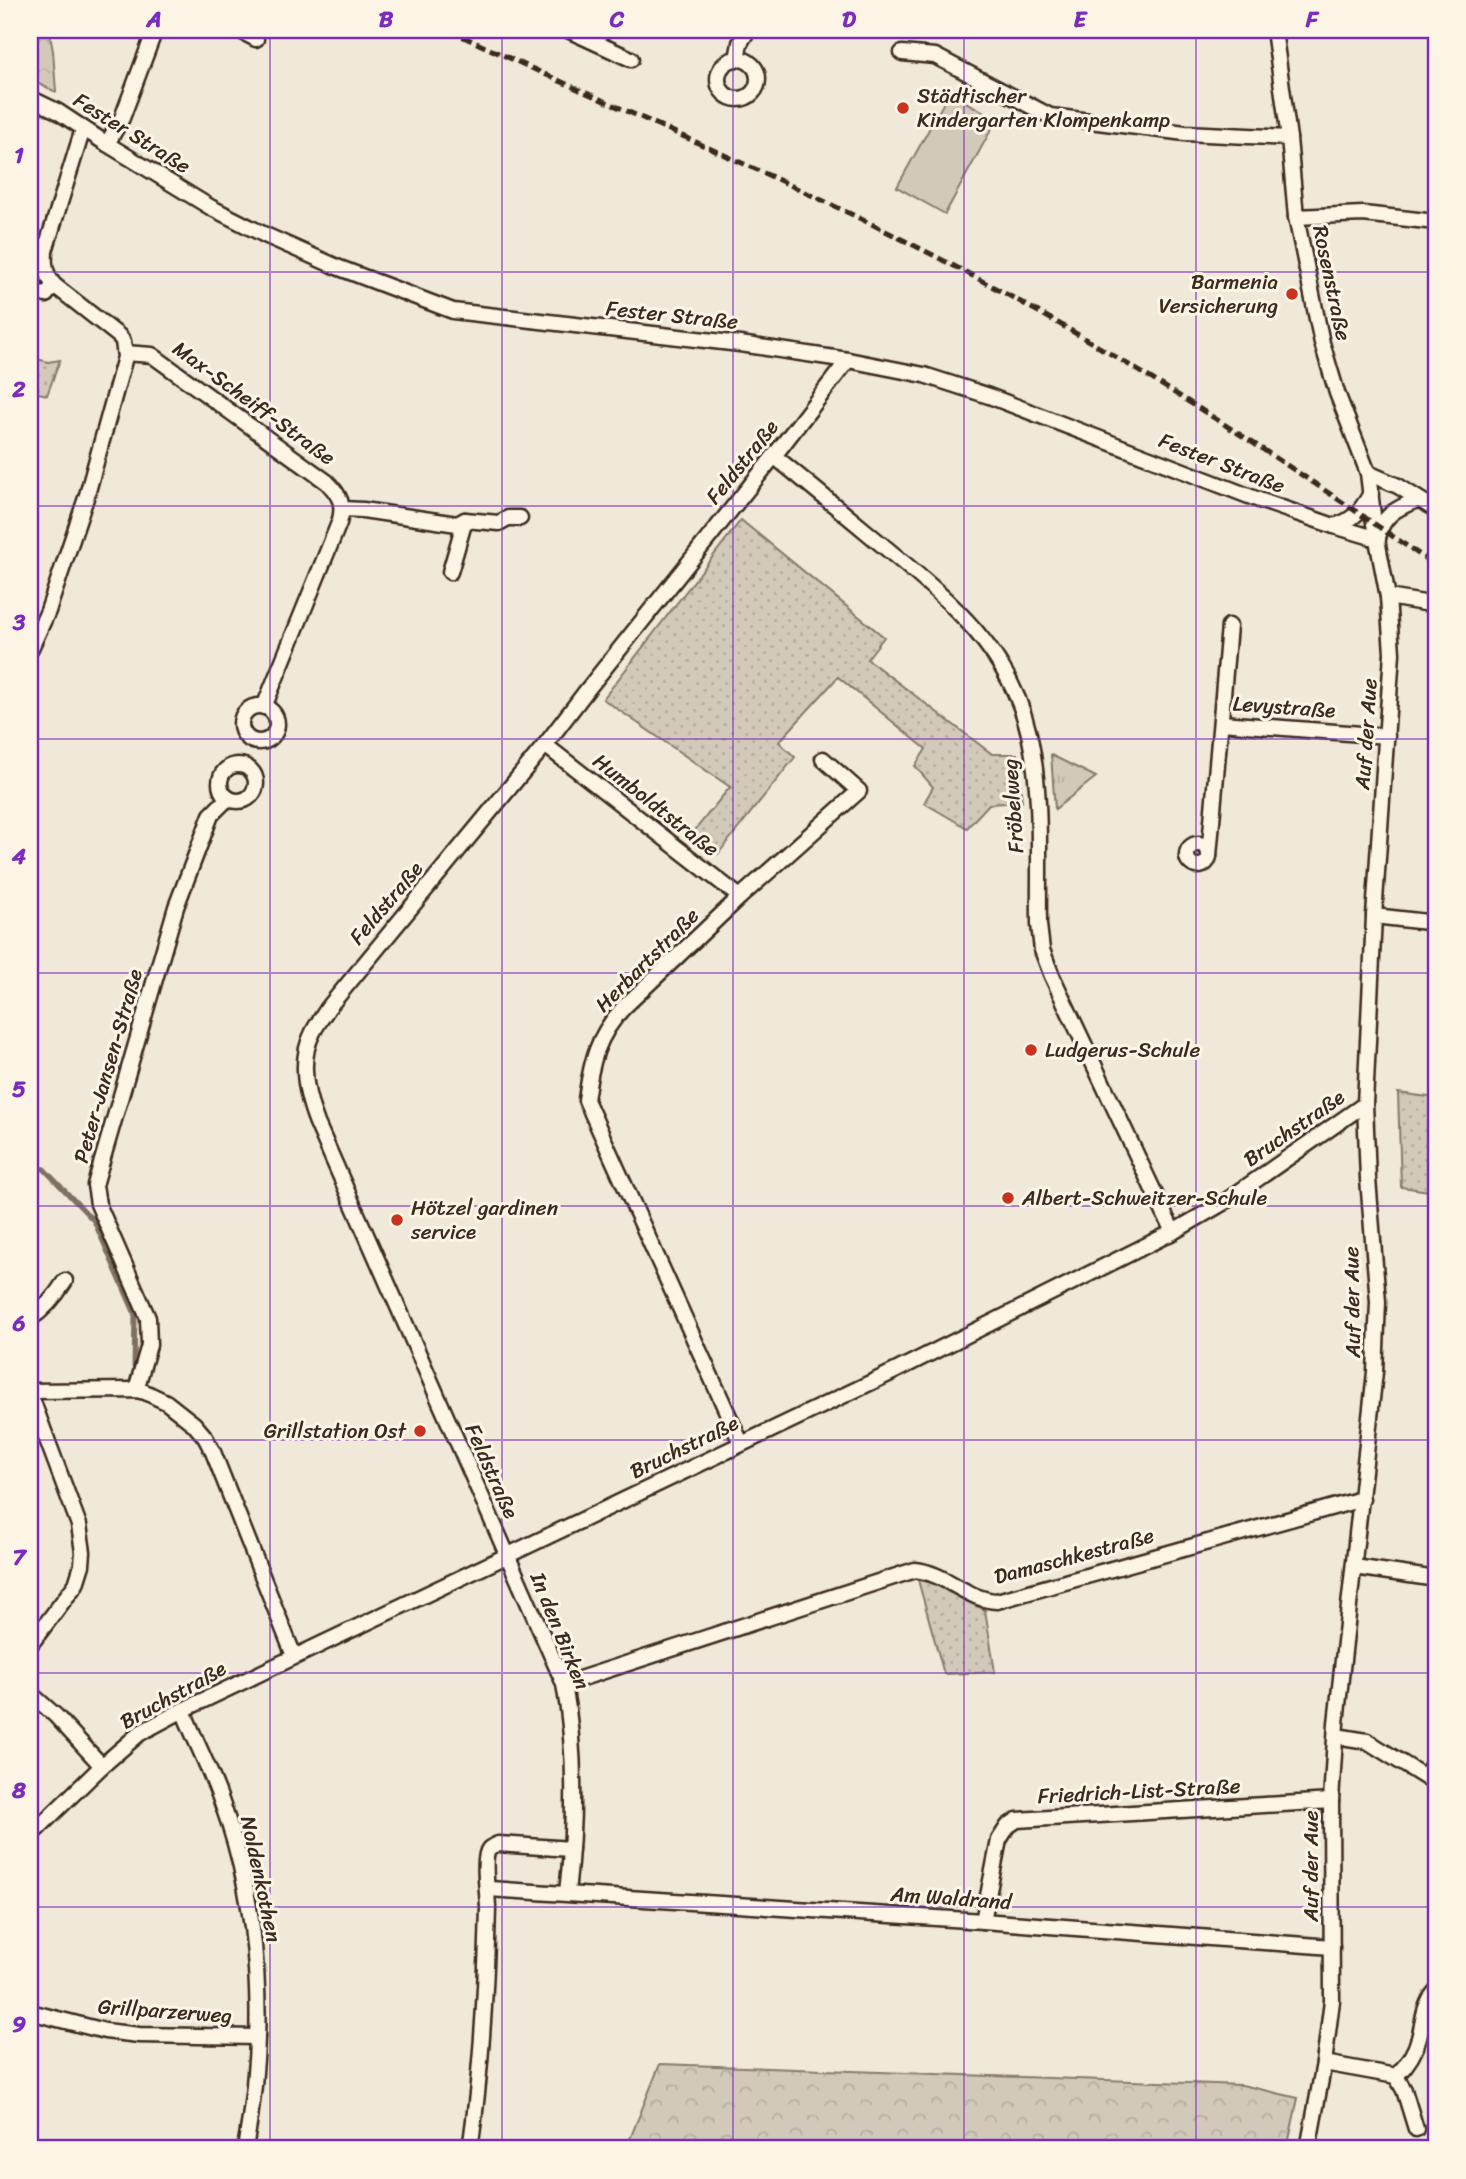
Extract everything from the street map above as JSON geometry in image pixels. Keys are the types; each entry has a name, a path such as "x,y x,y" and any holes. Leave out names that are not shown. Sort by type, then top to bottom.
{"street":[{"path":"107,144 122,118 155,30"},
{"path":"239,30 256,39"},
{"path":"568,30 631,59"},
{"path":"737,59 740,43 748,30"},
{"name":"Rosenstraße","path":"1274,30 1289,138 1296,216 1322,343 1337,393 1368,473 1378,539"},
{"path":"902,53 934,56 1049,116 1185,133 1289,138"},
{"name":"Fester Straße","path":"30,98 57,111 211,208 265,235 349,271 453,311 740,344 925,375 989,396 1259,500 1378,539"},
{"path":"30,650 48,611 87,495 125,353 119,335 54,285 44,265 45,251 83,129"},
{"path":"1296,216 1363,214 1436,222"},
{"path":"30,290 46,295 54,285"},
{"name":"Max-Scheiff-Straße","path":"125,353 152,355 327,482 340,496 342,509"},
{"name":"Feldstraße","path":"506,1556 310,1104 305,1083 306,1056 311,1034 328,1008 545,745 848,360"},
{"name":"Fröbelweg","path":"774,456 963,615 983,638 1011,683 1028,733 1036,778 1039,925 1042,950 1173,1231"},
{"path":"1368,473 1398,486 1436,510"},
{"path":"1334,526 1349,521 1359,513 1371,493"},
{"path":"1378,539 1380,527 1394,510 1417,500"},
{"path":"264,707 339,523 342,509 457,524 465,520 499,523 508,518 520,518"},
{"path":"450,572 465,520"},
{"name":"Auf der Aue","path":"1308,2149 1332,2001 1331,1801 1375,1371 1378,1302 1365,1104 1374,916 1392,653 1388,597 1378,539"},
{"path":"1388,597 1436,605"},
{"name":"Levystraße","path":"1209,856 1229,626"},
{"path":"228,798 221,789 222,776 246,753 273,736 277,730 274,714 264,707 252,708 243,717 246,753"},
{"name":"Levystraße","path":"1221,723 1387,736"},
{"name":"Humboldtstraße","path":"545,745 740,897"},
{"name":"Peter-Jansen-Straße","path":"135,1390 149,1345 148,1318 98,1204 95,1185 176,907 211,815 228,798 241,801 255,789 256,780 246,753"},
{"name":"Herbartstraße","path":"741,1443 586,1100 593,1056 611,1021 740,897 859,791 823,759"},
{"path":"1374,916 1436,923"},
{"name":"Bruchstraße","path":"30,1836 140,1733 294,1656 893,1372 1173,1231 1223,1203 1365,1104"},
{"path":"30,1319 57,1295 65,1281"},
{"path":"30,1645 76,1584 83,1552 79,1525 30,1392 135,1390 166,1402 194,1424 214,1451 294,1656"},
{"name":"Damaschkestraße","path":"564,1684 915,1570 939,1575 975,1596 997,1601 1362,1499"},
{"name":"In den Birken","path":"506,1556 564,1684 570,1714 573,1753 572,1849 567,1894"},
{"path":"1354,1567 1430,1578"},
{"path":"30,1693 56,1716 102,1766"},
{"name":"Noldenkothen","path":"183,1710 223,1804 248,1900 257,1966 257,2038 255,2081 246,2149"},
{"path":"1336,1736 1367,1741 1431,1780 1436,1760"},
{"name":"Friedrich-List-Straße","path":"983,1921 999,1840 1008,1826 1021,1819 1331,1801"},
{"path":"470,2149 485,2010 488,1889 486,1856 491,1847 498,1844 572,1849"},
{"path":"488,1889 567,1894"},
{"name":"Am Waldrand","path":"567,1894 1332,1947"},
{"path":"1396,2076 1410,2062 1419,2041 1427,2001 1436,1992"},
{"name":"Grillparzerweg","path":"30,2012 79,2026 127,2034 257,2038"},
{"path":"1324,2063 1396,2076"},
{"path":"1396,2076 1404,2090 1416,2129"}],"green space":[{"path":"30,30 49,30 56,92 30,80"},
{"path":"949,93 997,119 945,214 897,187"},
{"path":"30,357 48,362 60,360 47,395 30,391"},
{"path":"741,520 884,637 867,659 992,754 1017,754 1022,802 989,804 967,828 924,803 933,787 915,766 926,749 838,677 779,742 795,757 718,854 691,835 730,787 603,699"},
{"path":"1051,755 1096,777 1055,809"},
{"path":"1398,1093 1436,1098 1436,1192 1401,1187"},
{"path":"918,1580 931,1582 985,1610 995,1672 944,1674"},
{"path":"660,2064 1242,2085 1298,2098 1287,2149 626,2149"}],"waterway":[{"path":"30,47 33,50 32,69"},
{"path":"30,1165 44,1169 94,1221 135,1314 134,1367"}],"railway":[{"path":"449,30 777,179 971,275 1150,377 1436,566"}],"place":[{"name":"Städtischer Kindergarten Klompenkamp","path":"903,108"},
{"name":"Barmenia Versicherung","path":"1292,294"},
{"name":"Ludgerus-Schule","path":"1031,1050"},
{"name":"Albert-Schweitzer-Schule","path":"1008,1198"},
{"name":"Hötzel gardinen service","path":"397,1220"},
{"name":"Grillstation Ost","path":"420,1431"}]}
